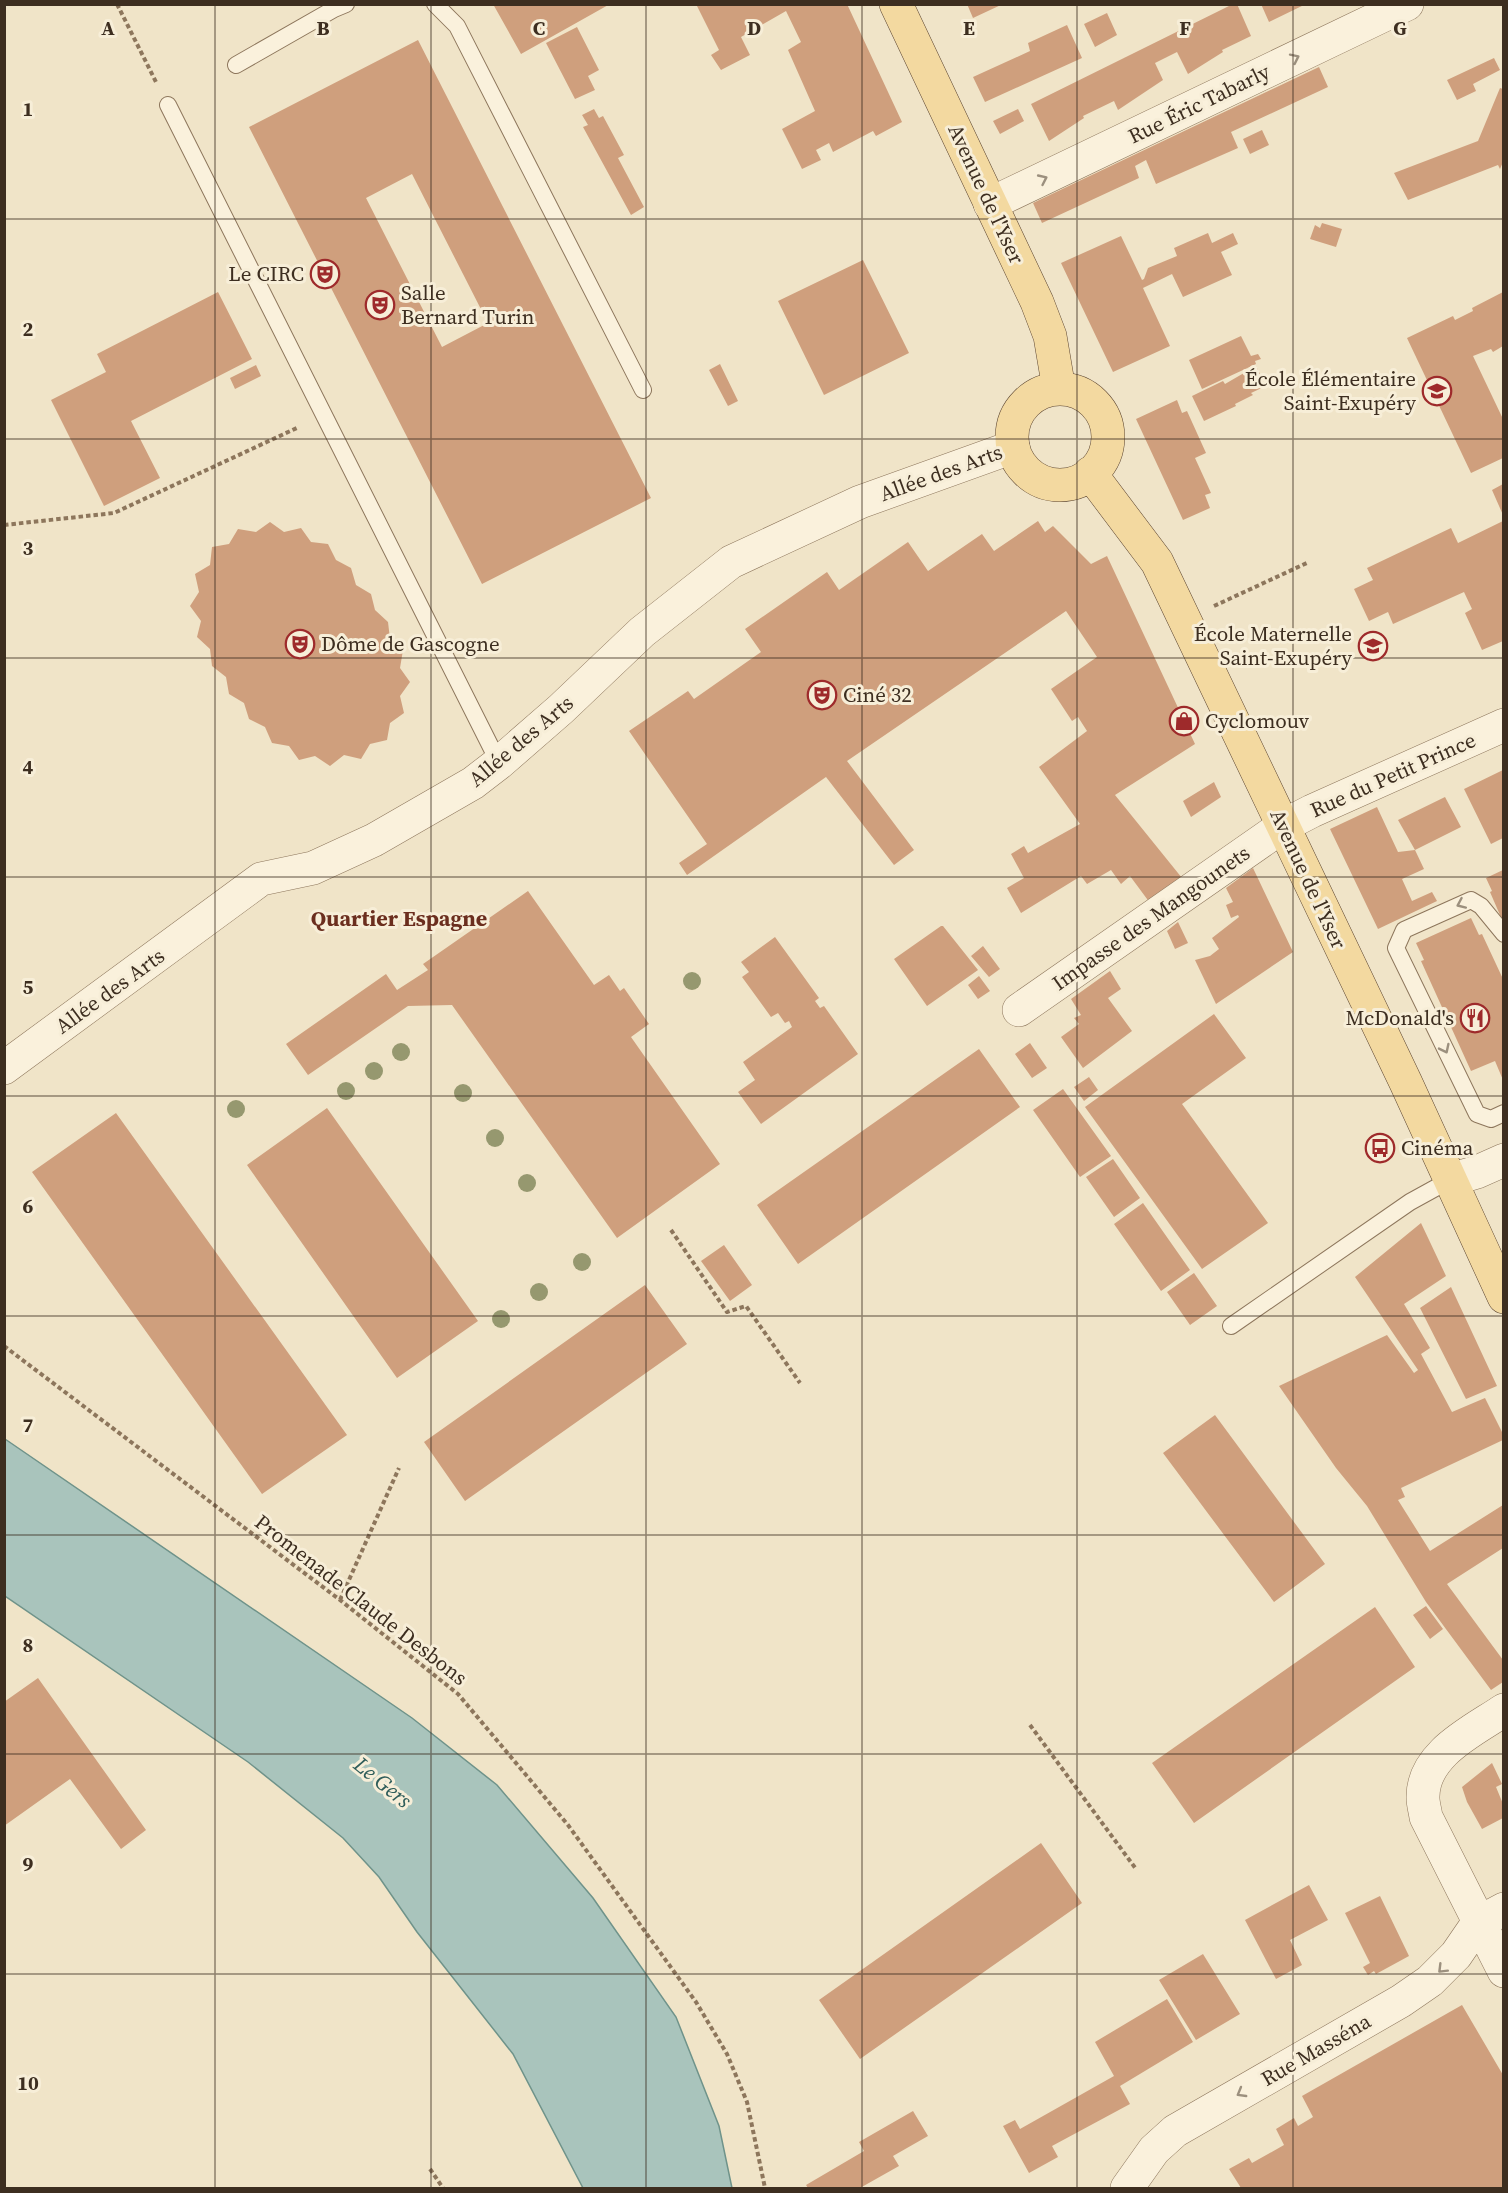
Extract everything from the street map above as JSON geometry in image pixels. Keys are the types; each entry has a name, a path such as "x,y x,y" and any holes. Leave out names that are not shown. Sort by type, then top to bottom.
{"main road":[{"name":"Avenue de l'Yser","path":"896,4 1037,302 1050,336 1059,389"},
{"path":"1059,389 1074,391 1086,397 1097,407 1104,420 1107,434 1106,449 1100,462 1090,473 1076,482 1060,485 1045,482 1030,475 1019,462 1013,447 1012,433 1015,420 1022,407 1032,397 1059,389"},
{"name":"Avenue de l'Yser","path":"1090,473 1157,562 1450,1180 1503,1297"}],"street":[{"name":"Rue Éric Tabarly","path":"990,204 1407,4"},
{"name":"Allée des Arts","path":"4,1068 261,879 313,868 374,840 473,783 499,763 642,632 732,561 860,502 1013,447"},
{"name":"Rue du Petit Prince","path":"1283,826 1312,810 1503,725"},
{"name":"Impasse des Mangounets","path":"1019,1010 1283,826"},
{"path":"1450,1180 1477,1172 1503,1160"},
{"path":"1503,1710 1463,1737 1437,1759 1429,1772 1423,1796 1426,1816 1491,1916 1503,1971"},
{"name":"Rue Masséna","path":"1127,2188 1154,2150 1175,2131 1401,2001 1430,1981 1491,1916"}],"lane":[{"path":"236,65 346,4"},
{"path":"435,4 457,26 643,390"},
{"path":"168,105 499,763"},
{"path":"1503,934 1481,906 1471,900 1404,930 1396,948 1477,1114 1491,1119 1503,1113"},
{"path":"1231,1326 1410,1202 1450,1180"}],"path":[{"path":"117,4 168,105"},
{"path":"4,525 114,513 324,416"},
{"path":"1185,619 1309,562"},
{"path":"671,1230 727,1312 746,1306 800,1383"},
{"name":"Promenade Claude Desbons","path":"4,1346 340,1600 458,1694 568,1825 696,2002 727,2054 747,2102 765,2188"},
{"path":"340,1600 399,1468"},
{"path":"1030,1725 1136,1869"},
{"path":"430,2169 443,2188"}],"water":[{"name":"Le Gers","path":"5,1439 412,1718 497,1785 593,1898 676,2017 719,2126 732,2188 583,2188 513,2054 417,1932 379,1877 343,1838 248,1762 5,1596"}],"building":[{"path":"493,4 610,4 521,54"},
{"path":"696,4 847,4 902,122 876,136 873,131 833,152 829,143 816,150 821,160 802,169 782,129 815,111 788,50 801,42 786,11 741,37 750,55 721,70 711,55 719,50"},
{"path":"967,4 1003,4 973,18"},
{"path":"1237,4 1251,36 1222,50 1223,52 1188,74 1177,52 1155,63 1163,80 1118,110 1114,101 1083,116 1084,118 1049,141 1031,104"},
{"path":"1261,4 1306,4 1269,22"},
{"path":"1107,13 1117,35 1095,47 1084,24"},
{"path":"1067,25 1082,58 985,102 973,77 1030,51 1028,43"},
{"path":"577,27 599,70 588,76 595,90 575,99 546,43"},
{"name":"Salle Bernard Turin","path":"418,40 651,498 482,584 249,127","holes":["412,174 488,323 442,347 366,198"]},
{"path":"1494,58 1500,70 1473,84 1476,91 1457,100 1447,80"},
{"path":"1319,67 1328,87 1231,132 1238,148 1156,184 1146,160 1135,166 1139,178 1042,223 1033,203"},
{"path":"1500,88 1503,89 1503,162 1500,169 1498,165 1408,200 1394,173 1478,141"},
{"path":"594,109 599,118 603,116 624,155 618,158 644,207 631,215 583,127 588,125 582,115"},
{"path":"1018,109 1024,121 1000,134 993,121"},
{"path":"1262,130 1269,145 1250,154 1243,139"},
{"path":"1322,223 1342,229 1336,247 1310,239 1315,225 1320,228"},
{"path":"1208,233 1212,243 1233,233 1238,244 1221,252 1232,275 1183,297 1172,274 1143,288 1170,346 1113,372 1061,263 1121,236 1142,280 1148,268 1177,256 1174,248"},
{"path":"863,260 909,353 824,395 778,301"},
{"path":"218,292 252,359 131,421 160,478 104,506 51,400 106,372 97,354"},
{"path":"1503,292 1503,346 1493,352 1491,349 1473,356 1503,419 1503,458 1471,473 1407,338 1453,316 1455,320"},
{"path":"1241,336 1251,356 1258,354 1261,359 1255,361 1256,364 1202,389 1189,360"},
{"path":"720,364 738,401 728,406 709,370"},
{"path":"256,365 261,376 235,389 230,378"},
{"path":"1256,366 1266,386 1251,393 1253,395 1235,404 1236,406 1204,421 1192,396 1223,381 1225,384"},
{"path":"1177,400 1182,413 1187,411 1206,453 1195,458 1211,493 1205,495 1210,508 1183,520 1136,419"},
{"path":"1503,484 1503,515 1492,490"},
{"name":"Ciné 32","path":"1038,521 1045,532 1053,526 1091,564 1107,556 1195,744 1115,795 1182,878 1150,903 1130,876 1121,884 1111,870 1087,884 1081,876 1021,913 1007,888 1024,878 1011,854 1024,846 1028,853 1080,824 1039,767 1087,731 1078,717 1072,721 1051,689 1097,657 1066,611 847,761 914,850 894,865 826,777 687,875 679,863 707,844 629,731 688,691 694,699 761,652 745,629 827,572 839,590 908,542 928,571 982,534 994,551"},
{"path":"1503,521 1503,641 1482,650 1465,613 1472,609 1464,592 1393,624 1388,612 1369,621 1354,589 1373,580 1367,568 1451,528 1458,543"},
{"name":"Dôme de Gascogne","path":"270,522 284,532 301,528 311,542 328,544 336,560 351,568 356,585 371,594 375,610 388,622 390,639 403,650 400,668 410,682 400,696 404,713 390,723 387,740 370,744 361,759 344,755 330,766 315,756 299,760 289,746 272,743 265,727 249,719 244,703 229,694 226,677 212,666 210,649 197,637 201,621 190,606 199,592 195,574 210,565 212,547 229,544 238,529 256,532"},
{"path":"1503,770 1503,838 1491,844 1464,789"},
{"path":"1214,782 1221,797 1191,817 1183,801"},
{"path":"1445,797 1461,827 1415,850 1398,820"},
{"path":"1377,807 1398,852 1415,850 1424,869 1402,879 1412,901 1432,892 1437,901 1378,929 1330,829"},
{"path":"1253,868 1293,952 1216,1004 1195,960 1210,956 1219,949 1212,938 1239,917 1238,915 1231,918 1226,905 1233,902 1226,888"},
{"path":"1503,870 1503,922 1486,878"},
{"path":"528,891 594,985 609,975 620,991 624,988 649,1024 631,1037 720,1164 617,1238 452,1005 408,1006 308,1075 286,1044 386,974 397,990 428,970 423,964"},
{"name":"McDonald's","path":"1471,918 1479,935 1482,934 1503,979 1503,1080 1495,1061 1471,1071 1421,961 1424,960 1416,943"},
{"path":"1178,922 1188,943 1175,949 1167,931"},
{"path":"941,926 978,970 927,1006 894,959"},
{"path":"775,937 819,998 815,1001 820,1008 824,1006 858,1054 761,1124 738,1092 755,1080 743,1062 792,1027 789,1021 785,1023 778,1013 771,1017 742,977 749,972 741,962"},
{"path":"983,946 1000,969 989,977 971,956"},
{"path":"1110,971 1121,989 1108,998 1132,1031 1083,1068 1061,1037 1079,1024 1074,1018 1081,1015 1071,999"},
{"path":"979,976 990,991 978,999 968,985"},
{"path":"1214,1014 1246,1058 1182,1104 1268,1223 1202,1269 1085,1107"},
{"path":"1030,1043 1047,1068 1032,1078 1015,1054"},
{"path":"979,1049 1020,1107 798,1264 757,1205"},
{"path":"1089,1077 1098,1090 1084,1101 1074,1087"},
{"path":"1063,1089 1111,1156 1080,1177 1033,1110"},
{"path":"327,1108 478,1321 397,1378 247,1165"},
{"path":"116,1113 347,1435 262,1494 32,1172"},
{"path":"1380,1136 1389,1156 1380,1160 1372,1140"},
{"path":"1113,1159 1140,1198 1114,1217 1086,1177"},
{"path":"1143,1203 1190,1270 1161,1291 1114,1224"},
{"path":"1421,1223 1446,1276 1404,1304 1430,1348 1421,1354 1452,1412 1485,1398 1503,1434 1503,1440 1401,1488 1405,1497 1398,1500 1430,1551 1503,1505 1503,1548 1447,1584 1503,1660 1503,1682 1491,1690 1426,1602 1367,1506 1336,1468 1279,1386 1387,1335 1414,1373 1418,1370 1355,1277"},
{"path":"724,1245 752,1285 730,1301 701,1261"},
{"path":"1194,1273 1217,1306 1190,1325 1167,1292"},
{"path":"645,1285 687,1344 465,1501 424,1442"},
{"path":"1451,1287 1497,1386 1466,1399 1420,1308"},
{"path":"1215,1415 1325,1564 1274,1602 1163,1453"},
{"path":"1426,1606 1443,1629 1430,1639 1413,1615"},
{"path":"1375,1607 1415,1667 1194,1823 1152,1763"},
{"path":"38,1678 146,1830 121,1849 70,1779 4,1826 4,1702"},
{"path":"1492,1763 1502,1784 1496,1787 1503,1804 1503,1818 1482,1829 1467,1802 1462,1787"},
{"path":"1041,1843 1082,1903 860,2059 819,2000"},
{"path":"1309,1885 1328,1920 1290,1940 1302,1965 1276,1979 1245,1920"},
{"path":"1380,1896 1409,1956 1376,1974 1374,1971 1368,1975 1363,1967 1370,1963 1345,1913"},
{"path":"1203,1954 1240,2014 1196,2040 1159,1980"},
{"path":"1167,1999 1193,2042 1120,2086 1130,2104 1052,2146 1058,2157 1029,2173 1003,2126 1015,2120 1020,2129 1114,2076 1095,2042"},
{"path":"1462,2005 1503,2075 1503,2188 1241,2188 1229,2169 1249,2158 1252,2163 1284,2145 1276,2129 1294,2118 1298,2126 1313,2117 1302,2096"},
{"path":"913,2111 928,2136 893,2156 899,2166 860,2188 808,2188 806,2185 864,2151 859,2142"}],"place":[{"name":"Le CIRC","path":"325,274"},
{"name":"Salle Bernard Turin","path":"380,305"},
{"name":"École Élémentaire Saint-Exupéry","path":"1437,391"},
{"name":"Dôme de Gascogne","path":"300,644"},
{"name":"École Maternelle Saint-Exupéry","path":"1373,646"},
{"name":"Ciné 32","path":"822,695"},
{"name":"Cyclomouv","path":"1184,721"},
{"name":"McDonald's","path":"1475,1018"},
{"name":"Cinéma","path":"1380,1148"}],"district":[{"name":"Quartier Espagne","path":"399,918"}]}
